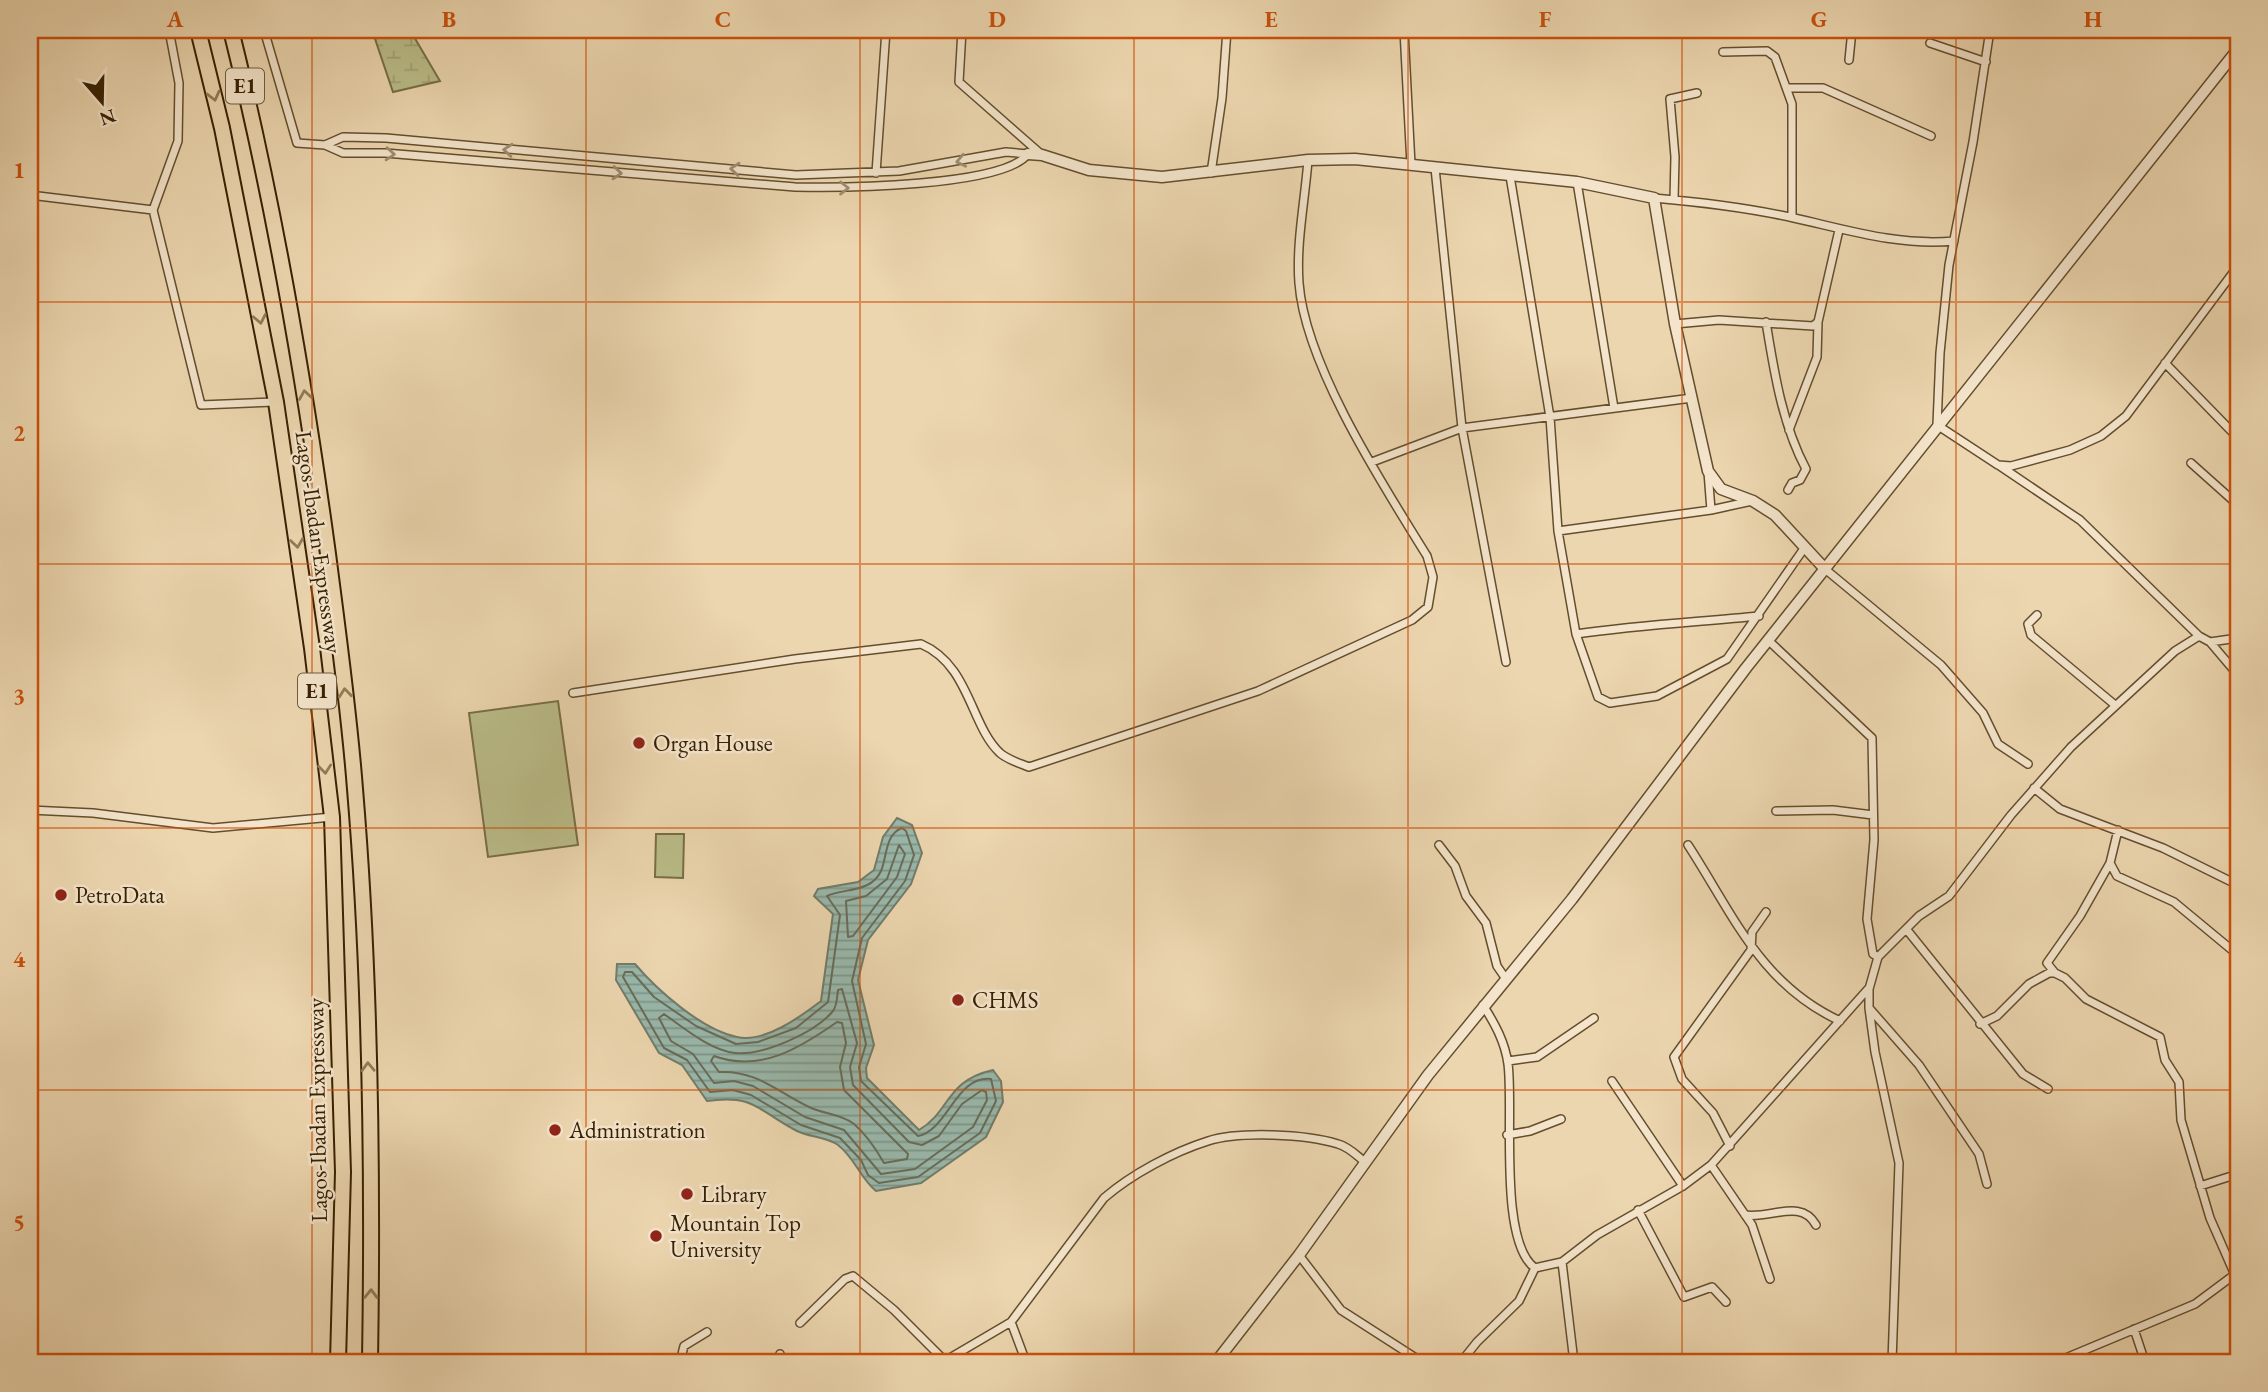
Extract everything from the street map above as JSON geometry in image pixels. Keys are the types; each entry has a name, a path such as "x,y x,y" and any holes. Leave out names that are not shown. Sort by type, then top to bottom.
{"highway":[{"name":"Lagos-Ibadan Expressway","path":"198,30 222,128 276,402 312,648 332,817 343,1172 338,1362"},
{"name":"Lagos-Ibadan Expressway","path":"231,30 259,143 286,275 316,461 347,709 359,857 373,1168 370,1362"}],"street":[{"path":"169,30 178,83 178,141 153,210 201,405 276,402"},
{"path":"264,30 297,143 325,145 343,153 385,153 796,187 841,188 901,185 1009,168 1028,154"},
{"path":"876,173 886,30"},
{"path":"962,30 959,82 1042,155"},
{"path":"1211,173 1222,98 1227,30"},
{"path":"1404,30 1411,166"},
{"path":"1849,60 1852,30"},
{"path":"1937,425 1942,326 1990,30"},
{"path":"1930,43 1986,62"},
{"path":"1216,1362 1299,1255 1483,1005 1595,869 1937,425 2238,49"},
{"path":"1723,52 1772,52 1788,88 1792,104 1792,217"},
{"path":"1788,88 1823,88 1931,136"},
{"path":"1674,200 1675,157 1670,99 1697,93"},
{"path":"325,145 343,137 386,138 796,175 876,173 948,164 1006,152 1042,155 1089,170 1163,177 1308,160 1355,159 1577,182 1654,198 1792,217 1839,230 1920,244 1954,241"},
{"path":"573,693 795,659 921,644 932,649 957,677 997,751 1009,760 1029,767 1258,691 1412,620 1428,607 1433,577 1427,555 1346,418 1304,316 1299,280 1308,160"},
{"path":"1435,168 1462,428 1506,662"},
{"path":"1510,176 1550,417 1558,531 1576,634 1598,697 1610,703 1657,696 1727,659 1805,547"},
{"path":"1577,182 1614,408"},
{"path":"30,195 153,210"},
{"path":"1654,198 1675,324 1708,471 1712,510"},
{"path":"1789,430 1817,357 1818,322 1839,230"},
{"path":"1998,465 2011,466 2070,450 2112,430 2126,416 2238,266"},
{"path":"1675,324 1719,320 1807,327 1818,322"},
{"path":"1766,322 1775,380 1789,430 1806,469 1800,480 1792,483 1788,490"},
{"path":"2165,363 2238,438"},
{"path":"1372,461 1462,428 1692,398"},
{"path":"1937,425 2080,520 2199,636 2210,642 2238,675"},
{"path":"2191,464 2238,505"},
{"path":"1708,471 1721,489 1753,501 1775,515 1825,569 1941,665 1983,713 1998,744 2028,764"},
{"path":"1558,531 1712,510 1753,501"},
{"path":"2036,615 2028,624 2031,635 2115,705"},
{"path":"1576,634 1653,623 1685,624 1759,616"},
{"path":"1892,1362 1899,1163 1875,1052 1869,1008 1868,989 1878,957 1919,916 1949,896 2034,788 2115,705 2175,652 2199,636"},
{"path":"2210,642 2238,638"},
{"path":"1769,641 1870,735 1873,815 1867,919 1873,954 1878,957"},
{"path":"2034,788 2060,809 2204,866 2238,885"},
{"path":"30,810 93,813 213,828 332,817"},
{"path":"1776,811 1833,810 1873,815"},
{"path":"2056,1362 2195,1304 2236,1273 2210,1218 2181,1120 2179,1082 2165,1060 2160,1037 2086,999 2047,963 2080,916 2110,863 2118,830"},
{"path":"1439,845 1455,866 1466,896 1486,923 1497,966 1506,978"},
{"path":"1688,845 1751,950 1800,997 1840,1021"},
{"path":"2110,863 2117,876 2174,902 2238,955"},
{"path":"1730,1146 1713,1113 1682,1079 1674,1057 1751,950 1752,932 1766,912"},
{"path":"1907,930 1980,1024 2023,1074 2048,1089"},
{"path":"1980,1024 1997,1016 2029,984 2049,973 2056,973"},
{"path":"1535,1268 1562,1262 1580,1246 1683,1186 1711,1165 1868,989"},
{"path":"1483,1005 1498,1029 1508,1061 1509,1185 1526,1259 1535,1268"},
{"path":"1869,1008 1919,1065 1979,1154 1987,1184"},
{"path":"1508,1061 1537,1057 1594,1018"},
{"path":"1612,1081 1683,1186"},
{"path":"1507,1135 1530,1131 1561,1119"},
{"path":"800,1323 845,1279 853,1276 894,1310 944,1362 1010,1322 1104,1198 1119,1185 1168,1159 1208,1141 1231,1137 1270,1136 1336,1143 1365,1162"},
{"path":"1711,1165 1752,1225 1770,1279"},
{"path":"2200,1186 2238,1174"},
{"path":"1745,1215 1765,1216 1798,1209 1808,1212 1816,1225"},
{"path":"1638,1210 1684,1297 1712,1287 1726,1301"},
{"path":"1299,1255 1341,1310 1422,1362"},
{"path":"1562,1262 1574,1362"},
{"path":"1461,1362 1519,1301 1535,1268"},
{"path":"1010,1322 1026,1362"},
{"path":"2134,1329 2145,1362"},
{"path":"685,1362 681,1358 684,1346 707,1332"}],"green space":[{"path":"372,30 410,30 440,81 393,92"},
{"path":"558,701 578,845 488,857 469,713"},
{"path":"656,834 684,834 683,878 655,877"}],"water":[{"path":"897,818 912,825 922,853 911,884 868,940 858,980 874,1045 866,1068 867,1078 919,1130 937,1114 957,1089 977,1075 993,1070 1001,1081 1003,1102 986,1137 921,1183 876,1191 849,1156 834,1142 797,1131 746,1102 723,1099 707,1101 682,1065 659,1053 616,980 617,964 635,964 681,1008 709,1026 737,1037 759,1036 793,1021 821,1001 833,914 814,896 818,889 858,882 874,870 883,837"}],"place":[{"name":"Organ House","path":"639,743"},
{"name":"PetroData","path":"61,895"},
{"name":"CHMS","path":"958,1000"},
{"name":"Administration","path":"555,1130"},
{"name":"Library","path":"687,1194"},
{"name":"Mountain Top University","path":"656,1236"}]}
